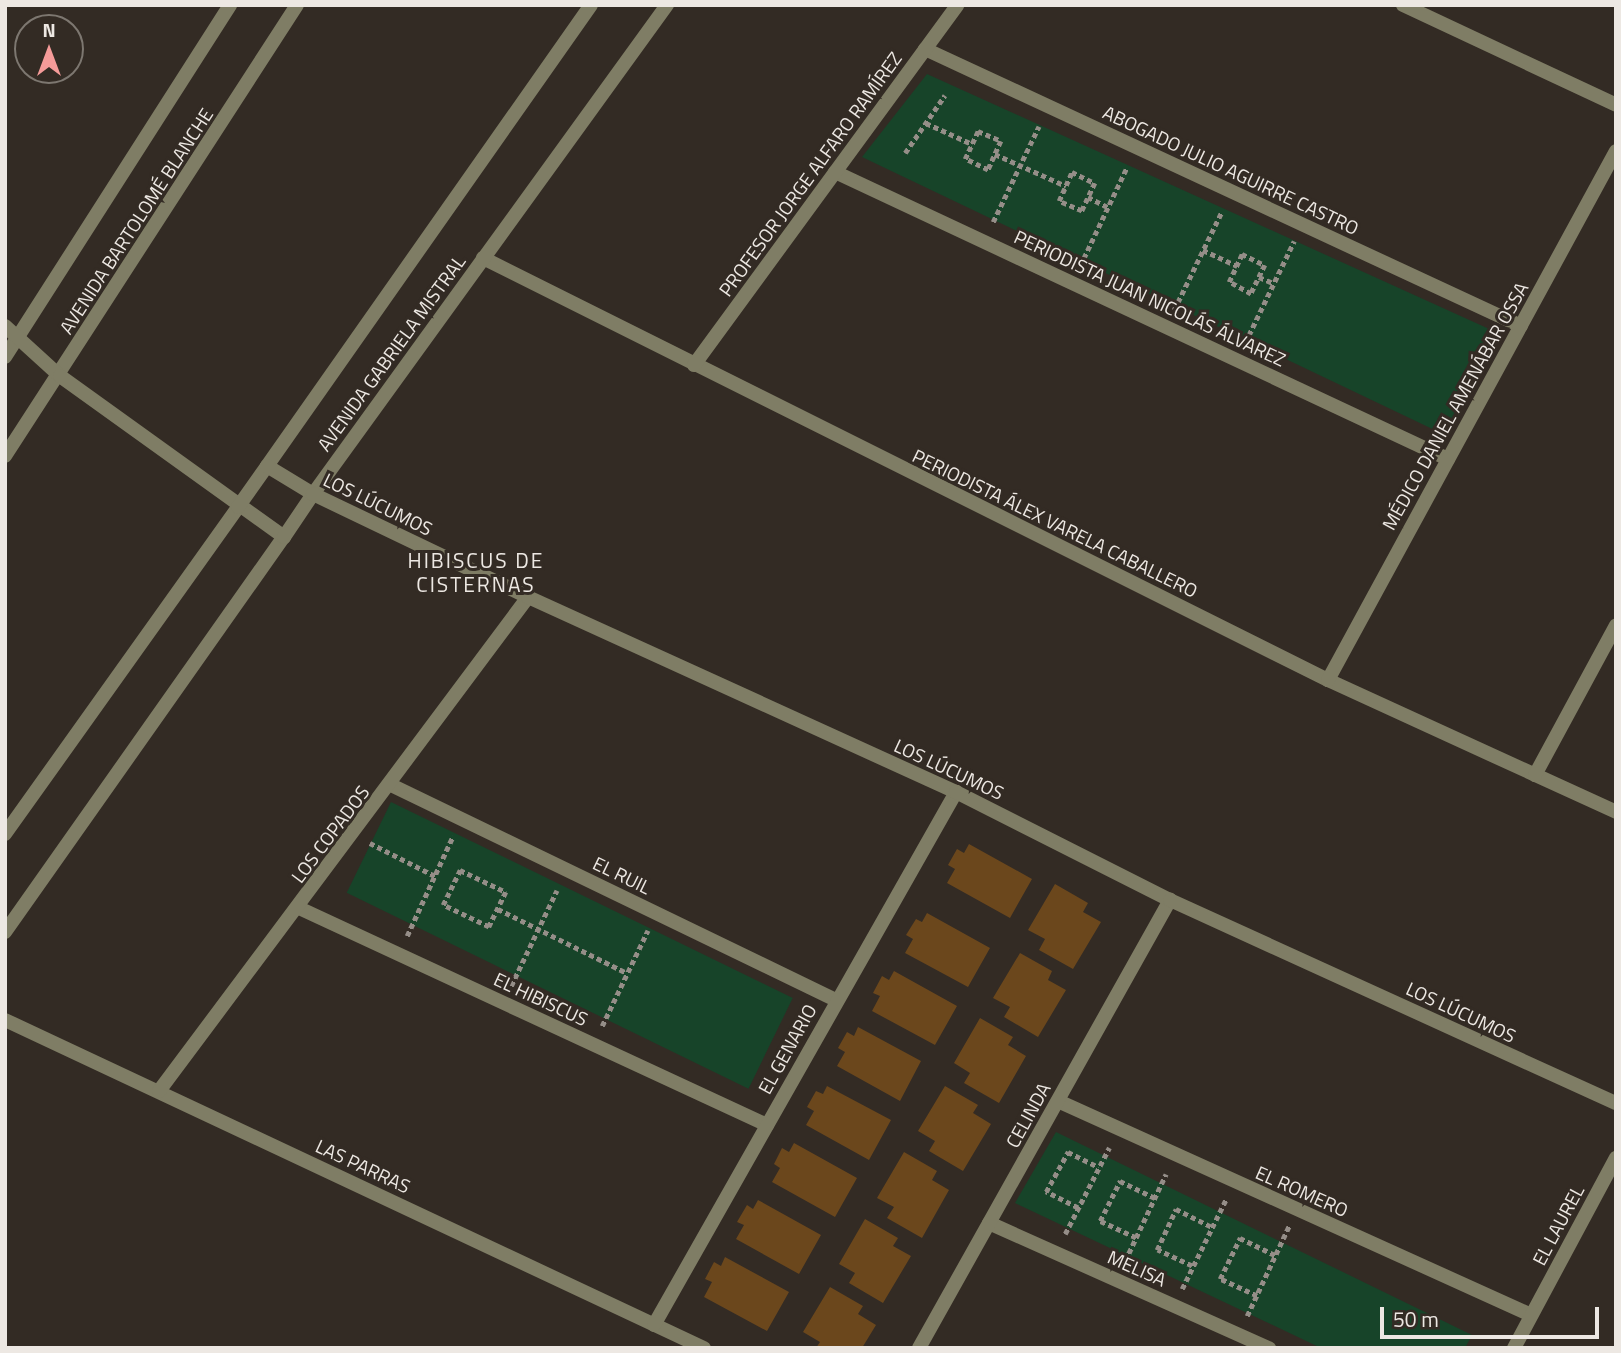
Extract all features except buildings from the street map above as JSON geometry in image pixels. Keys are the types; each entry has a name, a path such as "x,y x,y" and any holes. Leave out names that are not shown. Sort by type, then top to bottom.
{"street":[{"name":"AVENIDA BARTOLOMÉ BLANCHE","path":"5,357 230,5"},
{"name":"AVENIDA BARTOLOMÉ BLANCHE","path":"5,456 60,376 297,5"},
{"name":"AVENIDA GABRIELA MISTRAL","path":"5,834 591,5"},
{"name":"AVENIDA GABRIELA MISTRAL","path":"5,932 313,494 667,5"},
{"name":"PROFESOR JORGE ALFARO RAMÍREZ","path":"694,365 957,5"},
{"path":"1403,5 1616,105"},
{"name":"ABOGADO JULIO AGUIRRE CASTRO","path":"925,49 1521,326"},
{"name":"MÉDICO DANIEL AMENÁBAR OSSA","path":"1328,680 1616,150"},
{"name":"PERIODISTA JUAN NICOLÁS ÁLVAREZ","path":"835,172 1448,459"},
{"name":"PERIODISTA ÁLEX VARELA CABALLERO","path":"483,258 1328,680 1616,812"},
{"path":"5,327 60,376 238,507 284,537"},
{"name":"LOS LÚCUMOS","path":"267,466 313,494 528,597 956,792 1170,900 1616,1103"},
{"name":"LOS COPADOS","path":"159,1091 354,835 528,597"},
{"path":"1535,775 1616,625"},
{"name":"EL RUIL","path":"391,785 836,1000"},
{"name":"EL GENARIO","path":"654,1325 956,792"},
{"name":"CELINDA","path":"919,1348 1170,900"},
{"name":"EL HIBISCUS","path":"299,908 767,1125"},
{"name":"LAS PARRAS","path":"5,1020 704,1348"},
{"name":"EL ROMERO","path":"1058,1101 1531,1315"},
{"name":"EL LAUREL","path":"1514,1348 1616,1158"},
{"name":"MELISA","path":"989,1223 1269,1348"}],"path":[{"path":"905,153 945,95"},
{"path":"983,241 1048,106"},
{"path":"926,123 972,144"},
{"path":"978,131 1002,141 995,154 988,170 965,159 978,131"},
{"path":"1072,283 1137,147"},
{"path":"995,154 1066,186"},
{"path":"1072,172 1096,183 1088,197 1082,211 1059,201 1072,172"},
{"path":"1166,327 1231,191"},
{"path":"1088,197 1108,207"},
{"path":"1237,360 1301,224"},
{"path":"1203,250 1237,265"},
{"path":"1242,254 1265,265 1259,277 1251,294 1228,282 1242,254"},
{"path":"1259,277 1273,283"},
{"path":"399,954 461,819"},
{"path":"354,835 435,876"},
{"path":"460,870 506,892 498,909 489,927 443,905 460,870"},
{"path":"503,1003 567,870"},
{"path":"498,909 627,973"},
{"path":"593,1044 656,913"},
{"path":"1056,1253 1119,1128"},
{"path":"1078,1208 1046,1192 1068,1152 1099,1167"},
{"path":"1116,1280 1176,1154"},
{"path":"1136,1238 1100,1221 1120,1181 1155,1198"},
{"path":"1174,1306 1235,1181"},
{"path":"1192,1266 1157,1250 1176,1209 1212,1227"},
{"path":"1239,1334 1296,1209"},
{"path":"1257,1296 1220,1279 1240,1238 1275,1255"}],"green space":[{"path":"927,74 1498,333 1445,435 862,157"},
{"path":"391,802 793,998 748,1089 347,893"},
{"path":"1056,1132 1472,1335 1465,1348 1321,1348 1015,1203"}],"district":[{"name":"HIBISCUS DE CISTERNAS","path":"476,572"}]}
